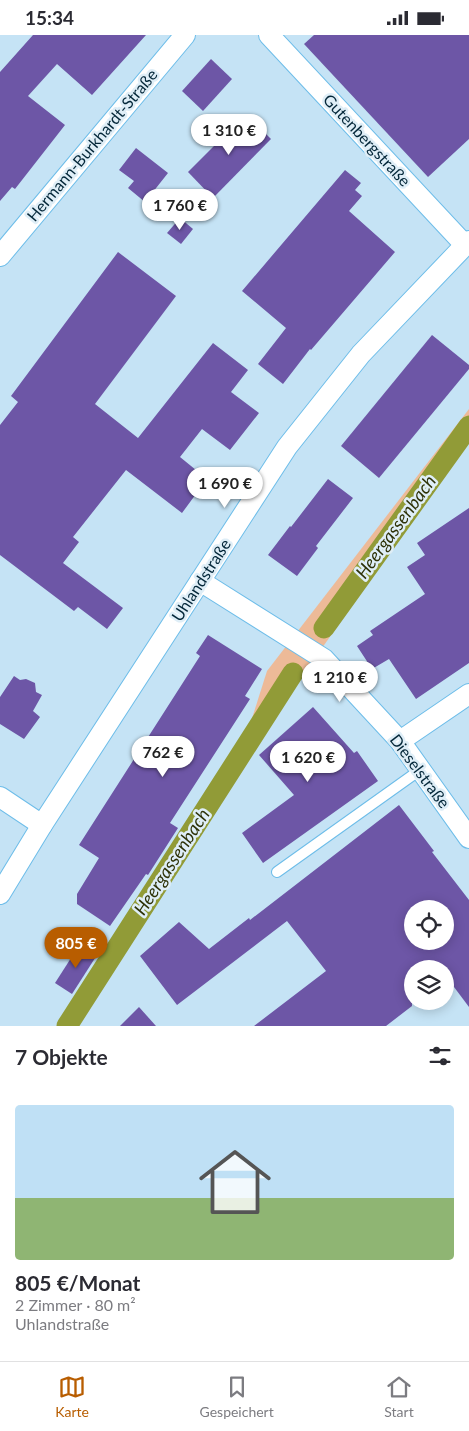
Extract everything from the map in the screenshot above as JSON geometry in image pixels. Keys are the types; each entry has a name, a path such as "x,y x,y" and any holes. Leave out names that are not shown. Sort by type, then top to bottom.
{"street":[{"name":"Hermann-Burkhardt-Straße","path":"0,256 185,35"},
{"name":"Gutenbergstraße","path":"269,35 467,243"},
{"name":"Uhlandstraße","path":"0,894 42,825 287,447 361,354 467,243"},
{"name":"Dieselstraße","path":"200,581 324,659 400,741 469,838"},
{"path":"400,741 469,695"},
{"path":"0,797 42,825"}],"lane":[{"path":"277,872 420,770"}],"shaded area":[{"path":"469,409 469,441 236,769 267,671"}],"building":[{"path":"33,35 146,35 92,95 57,64 28,96 65,125 15,189 12,187 0,201 0,72"},
{"path":"314,35 469,35 469,139 428,177 304,44"},
{"path":"211,59 232,79 203,111 182,91"},
{"path":"246,114 271,139 213,198 188,172"},
{"path":"136,148 168,173 145,202 128,188 134,181 119,170"},
{"path":"345,170 361,183 355,190 362,196 349,211 395,252 310,349 283,384 258,364 286,328 242,291"},
{"path":"180,218 193,229 181,244 167,233"},
{"path":"118,252 176,296 95,404 138,438 213,343 248,370 231,392 259,413 230,450 202,429 180,457 207,479 182,513 126,470 73,537 79,542 63,563 123,608 107,629 78,607 74,611 0,555 0,425 18,402 11,396"},
{"path":"432,335 469,365 469,369 379,478 341,446"},
{"path":"328,479 353,498 316,546 318,548 297,576 268,555"},
{"path":"469,508 469,663 416,699 389,659 372,669 357,646 373,635 370,631 425,594 407,567 425,555 417,543"},
{"path":"208,635 262,669 245,696 250,699 170,823 178,828 148,875 146,874 110,926 77,904 77,894 99,858 79,845 200,656 196,653"},
{"path":"14,676 20,680 26,679 35,683 36,692 42,695 33,711 40,717 24,739 0,724 0,697"},
{"path":"313,707 354,753 357,751 378,781 263,863 242,833 294,795 259,755"},
{"path":"399,805 469,900 469,1007 454,987 454,960 404,960 404,1010 407,1010 386,1026 254,1026 326,971 287,921 177,1005 140,956 179,922 209,949 249,918 250,920"},
{"path":"80,944 97,955 72,994 55,983"},
{"path":"139,1007 156,1026 120,1026"}],"waterway":[{"name":"Heergassenbach","path":"324,628 469,426"},
{"name":"Heergassenbach","path":"67,1026 293,673"}]}
